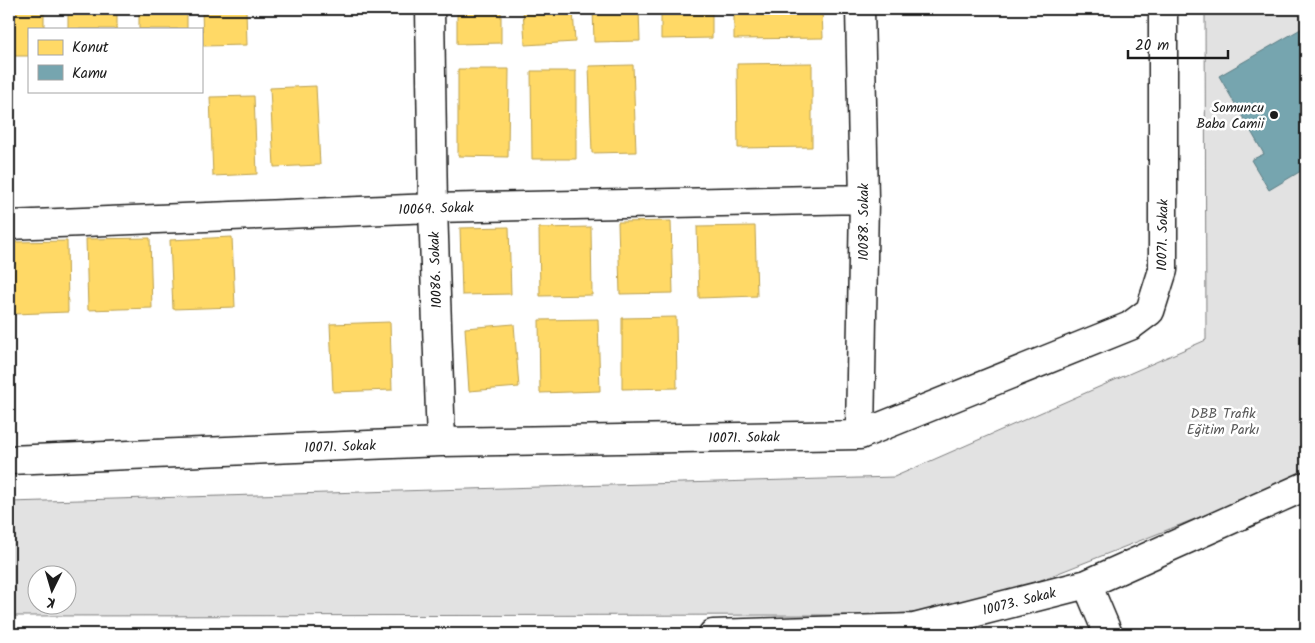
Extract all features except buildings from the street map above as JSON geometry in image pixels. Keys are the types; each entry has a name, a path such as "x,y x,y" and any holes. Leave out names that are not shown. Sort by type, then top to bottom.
{"street":[{"name":"10086. Sokak","path":"430,9 433,208 441,442"},
{"name":"10088. Sokak","path":"860,9 864,198 860,435"},
{"name":"10071. Sokak","path":"9,460 441,442 860,435 1130,326 1150,311 1163,270 1163,9"},
{"name":"10069. Sokak","path":"9,225 433,208 864,198"},
{"name":"10073. Sokak","path":"713,634 874,632 914,628 1088,584 1306,486"},
{"path":"1088,584 1108,634"}],"green space":[{"name":"DBB Trafik Eğitim Parkı","path":"1205,9 1306,9 1306,475 965,610 868,615 78,616 78,566 28,566 28,616 9,616 9,502 894,477 1206,340"}],"place":[{"name":"Somuncu Baba Camii","path":"1274,115"}]}
